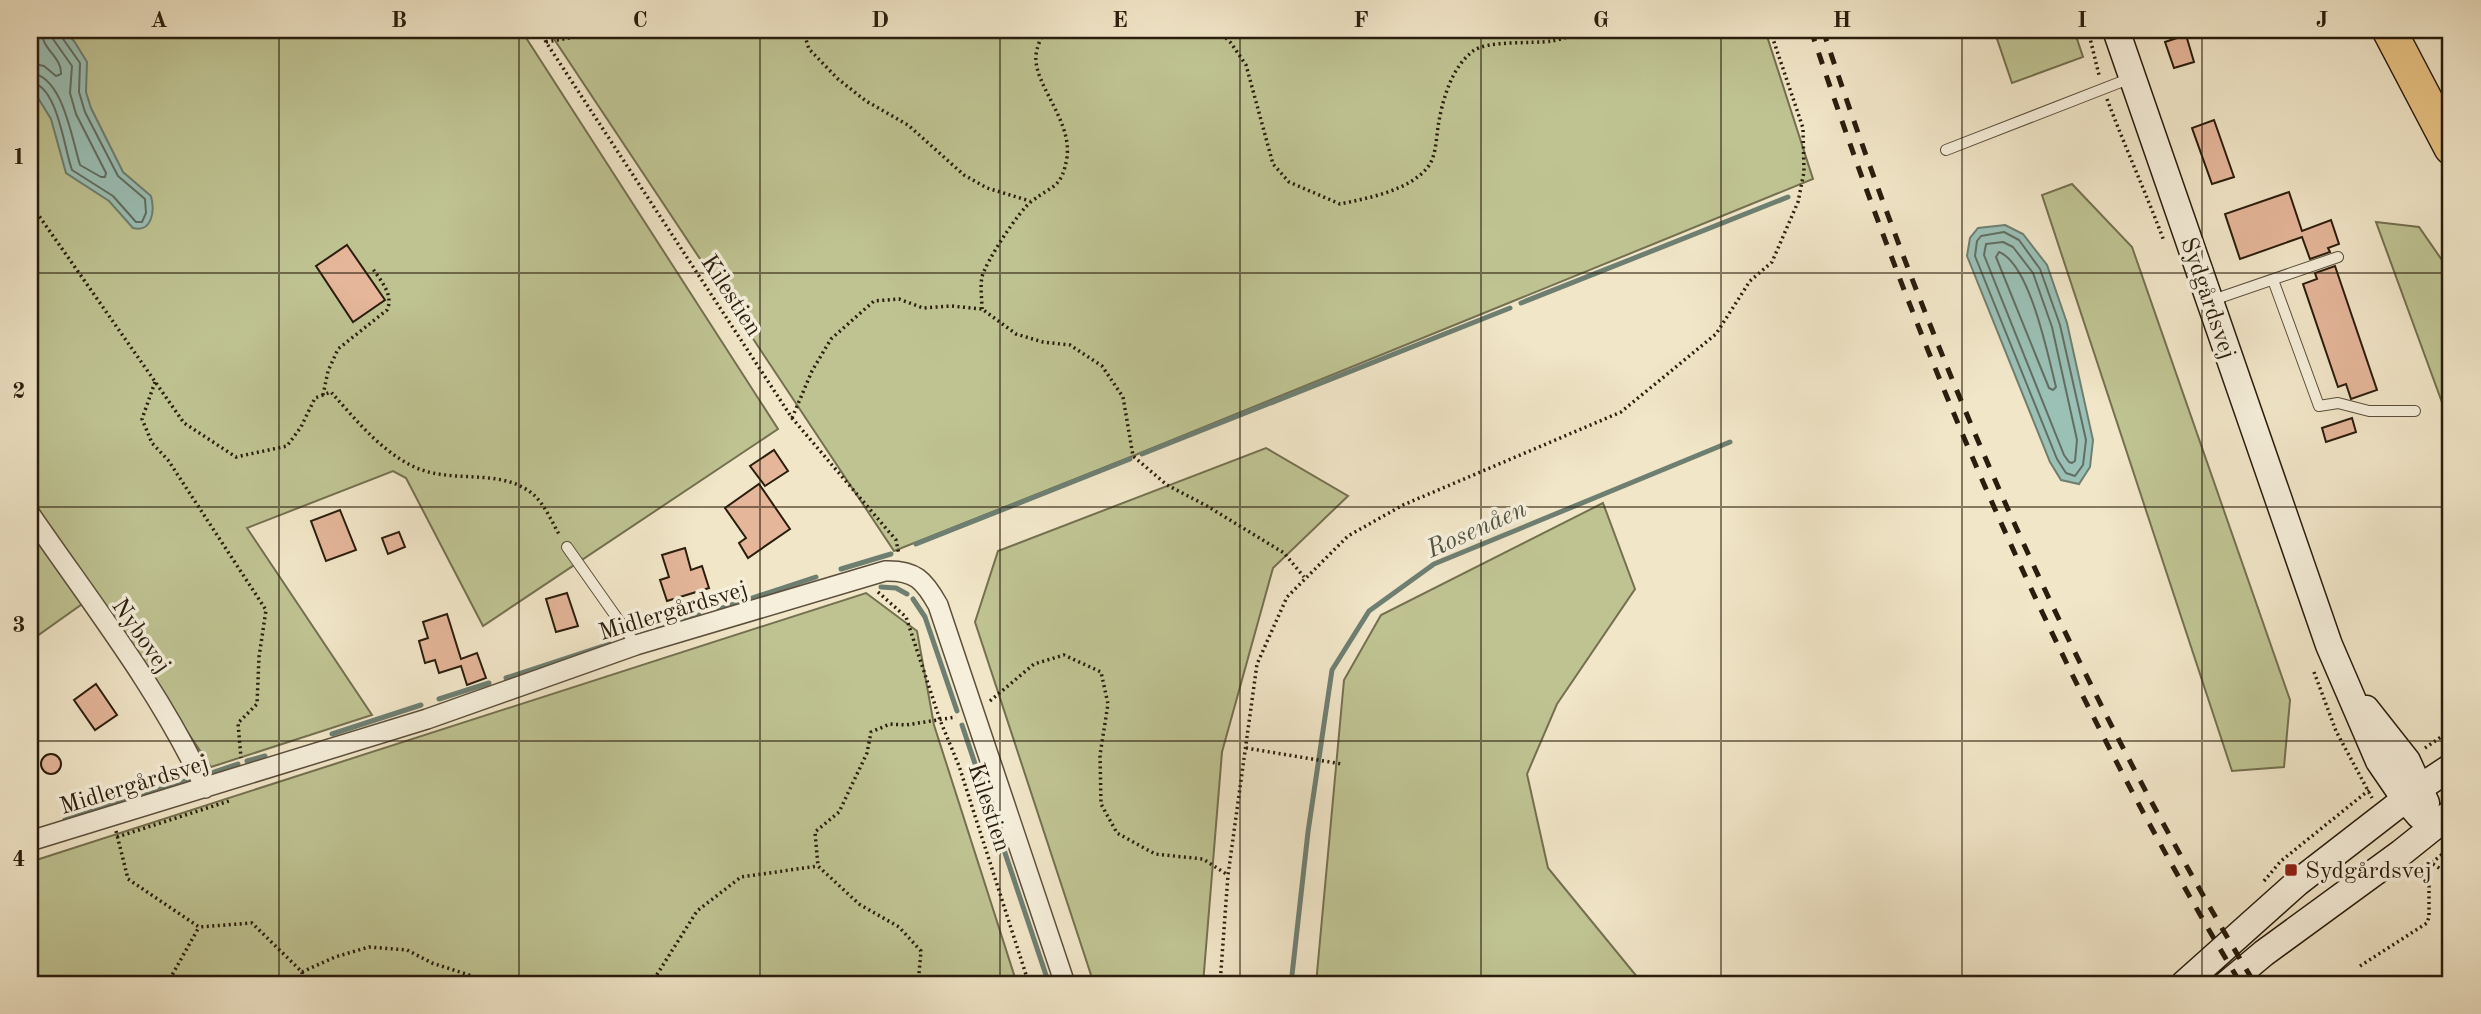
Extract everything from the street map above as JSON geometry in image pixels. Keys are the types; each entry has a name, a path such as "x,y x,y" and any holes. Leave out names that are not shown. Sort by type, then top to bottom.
{"highway":[{"path":"2389,30 2451,148"}],"street":[{"name":"Sydgårdsvej","path":"2116,30 2329,645 2379,761 2426,808"},
{"name":"Nybovej","path":"30,514 158,700 188,751 205,788"},
{"name":"Midlergårdsvej","path":"30,841 438,716 636,645 885,571 902,570"},
{"path":"902,570 929,588 938,605 1065,984"},
{"name":"Sydgårdsvej","path":"2345,683 2407,761 2426,808"},
{"path":"2227,984 2264,953 2311,901 2426,808 2451,767"},
{"path":"2184,984 2297,883 2426,808"}],"lane":[{"path":"1946,150 2132,78"},
{"path":"2210,301 2338,257"},
{"path":"2273,280 2319,406 2338,402 2369,411 2415,411"},
{"path":"567,547 636,645"}],"path":[{"name":"Kilestien","path":"541,30 546,42 792,418 897,540 902,570"},
{"path":"546,42 600,30"},
{"path":"803,30 810,49 838,79 866,101 908,125 964,174 987,188 1030,201"},
{"path":"982,309 982,275 1007,231 1030,201 1053,189 1062,175 1067,155 1066,133 1042,81 1035,58 1045,30"},
{"path":"1218,30 1247,65 1273,164 1289,181 1340,204 1398,187 1416,178 1429,165 1436,146 1441,108 1451,78 1474,50 1511,42 1551,41 1587,30"},
{"path":"1220,984 1228,875 1257,664 1287,597 1348,536 1403,505 1621,412 1716,334 1750,281 1772,262 1798,202 1804,172 1803,128 1770,30"},
{"path":"2088,30 2103,89 2127,154 2144,186 2165,246"},
{"path":"30,204 184,423 236,457 287,446 301,427 315,398 331,392 360,425 398,458 426,471 512,482 536,496 567,547"},
{"path":"323,395 328,371 338,349 387,310 390,304 388,293 373,269"},
{"path":"792,418 831,339 874,301 899,299 923,309 951,306 982,309 1016,334 1044,342 1070,345 1102,366 1123,397 1133,456 1167,485 1284,553 1304,578"},
{"path":"155,382 142,419 152,443 168,460 266,610 259,657 257,704 238,723 243,776"},
{"name":"Kilestien","path":"863,578 906,617 940,720 959,766 1029,984"},
{"path":"918,984 921,951 899,927 859,904 818,866 815,832 839,812 867,753 871,732 890,724 906,725 976,714 1034,664 1064,655 1101,672 1108,704 1100,755 1101,804 1117,834 1155,854 1203,859 1228,875"},
{"path":"2313,667 2336,731 2368,791"},
{"path":"2407,761 2451,730"},
{"path":"1246,748 1342,764"},
{"path":"111,815 128,879 199,927 252,923 302,972 303,984"},
{"path":"2360,966 2427,923 2432,863 2451,847"},
{"path":"2432,863 2437,869 2451,876"},
{"path":"651,984 697,911 741,877 818,866"},
{"path":"167,984 199,927"},
{"path":"302,972 335,957 369,947 407,950 432,963 497,984"}],"green space":[{"path":"30,30 521,30 778,429 483,626 406,478 393,471 247,528 372,715 211,767 95,595 30,641"},
{"path":"548,30 1765,30 1813,179 894,551"},
{"path":"1994,30 2074,30 2083,57 2012,83"},
{"path":"2072,184 2132,247 2290,700 2284,767 2232,771 2042,195"},
{"path":"2376,222 2419,227 2451,273 2451,427"},
{"path":"1266,448 1348,496 1273,568 1222,752 1203,984 1094,984 975,622 998,551"},
{"path":"1603,503 1635,589 1557,704 1527,774 1548,868 1643,984 1316,984 1344,680 1381,615"},
{"path":"866,593 917,631 934,725 1017,984 30,984 30,862"}],"water":[{"path":"30,30 62,30 74,41 87,62 86,92 91,108 123,172 151,196 151,219 144,227 133,228 109,201 66,173 51,119 30,85"},
{"path":"2005,225 2023,234 2047,265 2067,323 2093,440 2090,467 2079,484 2061,480 2050,462 1967,256 1970,238 1978,228"}],"building":[{"path":"2186,35 2194,62 2174,68 2165,42"},
{"path":"2214,120 2234,177 2212,184 2192,128"},
{"path":"2289,192 2302,231 2331,220 2339,244 2328,248 2330,252 2310,259 2302,237 2240,259 2225,214"},
{"path":"347,245 385,300 353,322 316,266"},
{"path":"2335,266 2377,390 2351,399 2346,384 2338,387 2303,284 2317,279 2315,273"},
{"path":"2352,418 2356,432 2326,442 2322,428"},
{"path":"774,450 788,471 765,486 750,466"},
{"path":"759,484 790,529 748,558 739,543 746,538 725,508"},
{"path":"340,510 356,550 326,561 311,521"},
{"path":"399,532 405,547 388,554 382,538"},
{"path":"685,548 691,570 702,566 709,588 667,601 660,580 669,577 662,555"},
{"path":"567,593 578,626 556,632 546,599"},
{"path":"447,614 461,659 477,653 486,678 467,685 461,666 439,673 435,660 425,663 419,641 428,638 423,622"},
{"path":"96,684 117,715 95,730 74,700"},
{"path":"51,754 58,757 61,764 58,771 51,774 44,771 41,764 44,757"}],"waterway":[{"path":"1521,303 1788,197"},
{"path":"1142,454 1510,308"},
{"name":"Rosenåen","path":"1291,984 1308,832 1332,670 1369,611 1434,564 1730,442"},
{"path":"916,544 1130,459"},
{"path":"841,569 891,554"},
{"path":"719,609 816,577"},
{"path":"881,587 896,588 907,594"},
{"path":"913,599 925,617 957,711"},
{"path":"659,628 699,615"},
{"path":"506,678 610,644"},
{"path":"439,699 489,683"},
{"path":"332,734 421,705"},
{"path":"962,725 1049,984"},
{"path":"247,761 265,756"},
{"path":"214,772 238,764"},
{"path":"65,820 189,780"}],"railway":[{"path":"1811,30 1899,277 1999,519 2054,638 2113,755 2241,984"},
{"path":"1823,30 1911,277 2012,519 2127,755 2255,984"}],"place":[{"name":"Sydgårdsvej","path":"2291,870"}]}
